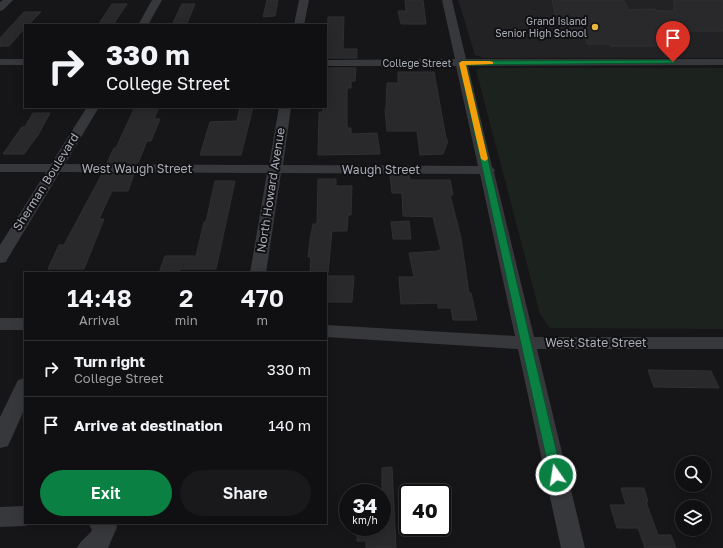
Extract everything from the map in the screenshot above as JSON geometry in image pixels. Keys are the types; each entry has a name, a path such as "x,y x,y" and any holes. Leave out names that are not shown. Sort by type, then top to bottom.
{"street":[{"path":"0,8 8,0"},
{"path":"144,24 157,0"},
{"path":"299,24 304,0"},
{"path":"447,0 488,170 525,343 574,548"},
{"path":"0,62 24,62"},
{"name":"College Street","path":"327,63 723,62"},
{"name":"Sherman Boulevard","path":"0,258 92,108"},
{"name":"North Howard Avenue","path":"258,272 285,108"},
{"name":"West Waugh Street","path":"0,168 275,170"},
{"name":"Waugh Street","path":"275,170 488,170"},
{"path":"0,324 24,324"},
{"name":"West State Street","path":"327,331 525,343 723,343"},
{"path":"0,440 24,388"},
{"path":"0,517 24,516"},
{"path":"89,548 99,541 105,527 101,524"}],"shaded area":[{"name":"Grand Island Senior High School","path":"458,0 723,0 723,58 484,58 475,55"},
{"path":"480,68 723,68 723,329 550,328 540,314 476,70"}],"building":[{"path":"267,0 278,0 275,16 263,17"},
{"path":"405,0 423,0 426,24 401,24 398,11 406,11"},
{"path":"552,0 623,0 629,10 655,9 657,11 674,11 674,0 723,0 723,31 667,31 677,43 663,44 664,46 611,46 609,44 588,44 581,31 569,31 556,18"},
{"path":"112,4 127,4 114,24 99,24"},
{"path":"182,4 195,4 187,23 173,23"},
{"path":"24,12 41,12 29,24 24,24 24,29 9,46 0,46 0,38"},
{"path":"328,17 344,17 343,49 357,49 357,58 327,58"},
{"path":"327,68 356,68 355,81 351,81 351,88 347,88 347,128 351,128 351,134 377,133 380,154 318,155 319,112 323,112 323,108 327,108"},
{"path":"398,72 434,72 446,138 448,141 443,154 420,155 417,131 387,131 385,109 387,83 398,83"},
{"path":"135,108 159,108 154,119 160,119 151,141 147,141 138,163 107,163 114,148 116,148"},
{"path":"240,108 253,108 241,155 200,155 210,122 237,121"},
{"path":"33,113 50,113 38,135 24,154 3,154 22,127 25,127"},
{"path":"102,174 134,174 128,191 112,191 99,219 104,219 84,269 48,269 59,245 64,245"},
{"path":"390,175 409,175 410,180 450,180 453,195 450,195 461,238 469,293 471,293 477,320 453,320 451,308 438,308 438,303 401,304 399,277 414,277 409,253 441,250 433,217 403,216 402,193 392,193"},
{"path":"318,179 336,179 336,186 352,186 351,215 348,215 347,231 332,231 328,273 310,272 311,257 308,257 310,240 313,224 317,224"},
{"path":"215,181 235,181 216,269 180,269 179,272 159,272 165,256 196,256 204,222 206,222"},
{"path":"409,221 411,239 393,239 391,222"},
{"path":"327,276 354,276 352,302 327,302"},
{"path":"648,370 711,371 719,388 654,387"},
{"path":"392,467 396,548 366,548 366,541 357,541 357,536 391,536 391,484 382,484 382,468"},
{"path":"621,488 644,488 648,502 646,502 658,535 671,535 676,548 645,548 638,528 617,528 610,505 626,505"}],"slow traffic":[{"path":"485,159 462,63 490,63"}],"place":[{"name":"Grand Island Senior High School","path":"595,27"}],"route":[{"path":"556,475 525,343 488,170 462,63 673,62"}]}
